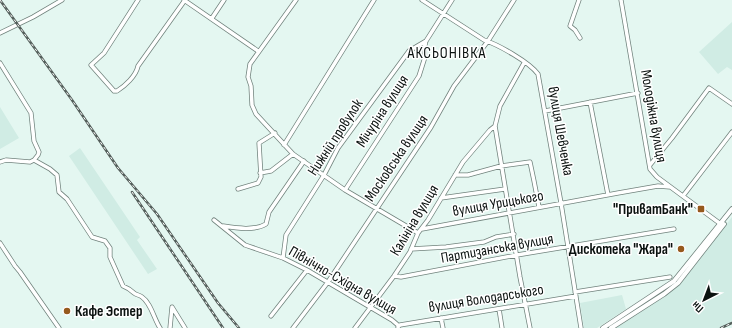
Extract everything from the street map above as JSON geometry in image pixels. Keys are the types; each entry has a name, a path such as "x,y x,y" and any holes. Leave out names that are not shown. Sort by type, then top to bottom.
{"main road":[{"path":"611,328 664,294 678,283 732,209"},
{"path":"603,328 674,281 732,213"}],"street":[{"path":"0,33 33,17 62,0"},
{"path":"138,0 104,53 91,65 114,91 120,89 134,75 138,66 184,0 258,51"},
{"path":"212,18 224,0"},
{"path":"296,0 258,51 248,69 252,105 256,114 293,154 376,209 418,233"},
{"path":"284,145 374,0"},
{"name":"вулиця Шевченка","path":"422,0 524,63 538,74 581,328"},
{"name":"Мічуріна вулиця","path":"346,190 419,76 425,57 424,49 426,41 452,0"},
{"name":"Московська вулиця","path":"293,328 328,282 431,127 454,86 488,41 514,0"},
{"path":"579,0 570,26 575,30 580,38"},
{"name":"Молодіжна вулиця","path":"621,0 650,165 654,175 722,224"},
{"name":"Нижній провулок","path":"283,258 286,235 324,175 338,148 410,51 426,41"},
{"path":"0,63 31,113 34,141 39,152 34,160 30,162 6,160 0,162"},
{"path":"524,63 500,106 495,126 530,328"},
{"path":"650,165 709,88 732,104"},
{"path":"545,111 638,93"},
{"path":"590,102 608,195"},
{"name":"Калініна вулиця","path":"355,328 394,276 411,250 418,233 422,229 455,175 474,149 495,126"},
{"path":"683,196 732,132"},
{"path":"238,189 258,183 261,177 259,143 275,134"},
{"path":"260,173 271,171 293,154"},
{"path":"34,160 50,169 57,175 59,192 67,198 92,237 105,241 110,248 110,257 123,286 143,297 150,307 160,328"},
{"path":"221,226 248,228 262,227 266,224 269,212 304,161"},
{"path":"455,175 468,175 501,166 530,162 538,207"},
{"name":"вулиця Урицького","path":"422,229 658,186 673,188"},
{"path":"441,198 505,189"},
{"name":"Північно-Східна вулиця","path":"214,220 244,245 283,258 307,270 392,320 399,326"},
{"name":"Партизанська вулиця","path":"394,276 401,277 517,255 674,230"},
{"path":"411,250 484,242 496,237 514,234"},
{"path":"0,243 59,328"},
{"path":"271,316 307,270"},
{"name":"вулиця Володарського","path":"399,326 670,277"},
{"path":"170,328 172,307 185,328"},
{"path":"499,309 502,328"},
{"path":"441,318 442,328"}],"shaded area":[{"path":"732,22 732,70 727,67 718,74 699,52"},
{"path":"0,107 19,138 0,149"},
{"path":"80,148 140,237 137,240 157,269 148,274 69,156"},
{"path":"732,217 732,321 719,328 615,328 665,296 680,284"},
{"path":"622,295 626,309 597,328 584,328 580,303"}],"railway":[{"path":"0,0 72,100 118,168 157,214 218,303 239,328"},
{"path":"132,192 223,328"},
{"path":"721,328 732,323"}],"place":[{"name":"\"ПриватБанк\"","path":"701,209"},
{"name":"Дискотека \"Жара\"","path":"681,249"},
{"name":"Кафе Эстер","path":"67,311"}],"district":[{"name":"АКСЬОНІВКА","path":"447,52"}]}
